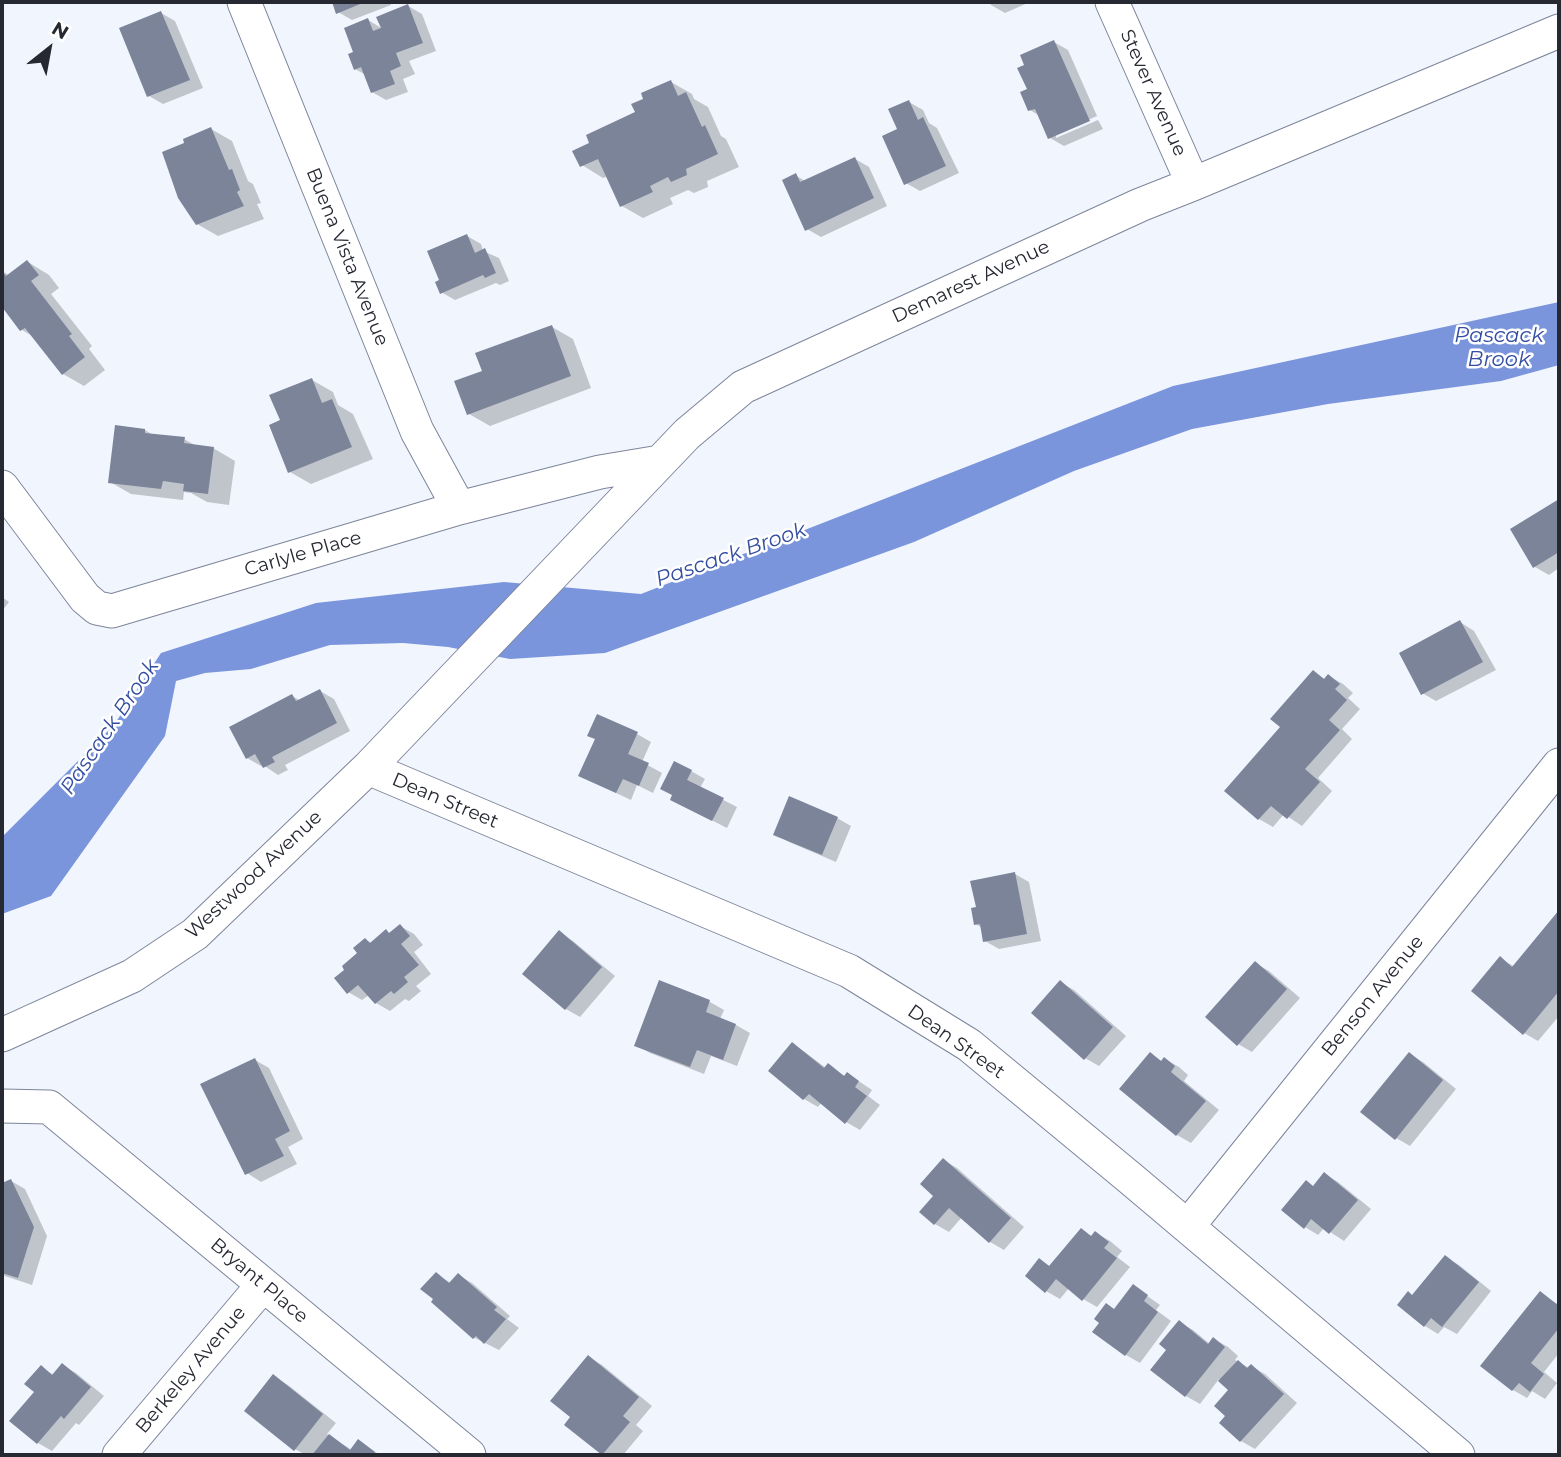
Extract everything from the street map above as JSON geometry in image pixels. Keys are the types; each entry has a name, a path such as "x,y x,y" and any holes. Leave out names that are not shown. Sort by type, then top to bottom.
{"street":[{"name":"Buena Vista Avenue","path":"244,2 417,431 459,508"},
{"name":"Stever Avenue","path":"1112,2 1193,184"},
{"name":"Demarest Avenue","path":"469,662 687,434 743,387 1140,205 1559,31"},
{"name":"Carlyle Place","path":"2,487 85,598 97,608 112,611 459,508 600,472 660,462"},
{"name":"Westwood Avenue","path":"2,1035 132,976 195,934 368,768 469,662"},
{"name":"Benson Avenue","path":"1188,1226 1559,765"},
{"name":"Dean Street","path":"368,768 849,971 968,1045 1188,1226 1458,1455"},
{"name":"Bryant Place","path":"2,1106 49,1107 469,1455"},
{"name":"Berkeley Avenue","path":"119,1455 263,1285"}],"water":[{"name":"Pascack Brook","path":"1559,302 1559,365 1501,381 1328,404 1192,429 1074,471 914,542 605,653 510,659 448,647 403,643 330,645 251,669 205,673 176,681 165,736 51,896 2,914 2,837 114,725 161,653 316,603 504,582 641,594 1173,386"}],"building":[{"path":"332,2 365,2 336,14"},
{"path":"408,4 423,43 396,53 401,66 390,71 395,84 371,93 361,67 354,70 348,54 353,52 344,28 368,18 373,31 381,28 376,17"},
{"path":"161,11 190,80 147,97 119,28"},
{"path":"1054,40 1090,121 1048,139 1035,109 1028,111 1020,92 1027,89 1017,68 1024,65 1020,55"},
{"path":"671,80 678,96 686,92 718,154 686,169 687,175 671,182 668,177 650,186 653,192 620,207 598,159 580,167 572,151 589,143 586,135 635,112 631,104 643,99 641,93"},
{"path":"909,100 918,120 923,117 946,166 904,185 882,136 897,129 888,109"},
{"path":"211,127 229,170 232,169 240,190 237,192 244,206 196,225 178,198 162,152"},
{"path":"855,157 874,198 805,231 782,180 796,173 800,182"},
{"path":"467,234 475,253 485,248 496,273 485,278 483,275 440,294 435,282 439,280 427,251"},
{"path":"27,260 39,275 31,281 72,334 69,336 85,357 62,375 25,328 20,331 2,307 2,271 6,276"},
{"path":"552,325 571,376 467,415 454,381 482,371 475,353"},
{"path":"312,378 322,403 332,399 352,447 288,473 269,425 280,420 269,395"},
{"path":"115,425 145,429 145,433 185,437 184,443 214,447 208,494 183,491 184,484 163,481 161,489 108,483"},
{"path":"1559,499 1559,552 1533,568 1510,529"},
{"path":"1460,620 1483,662 1421,695 1399,653"},
{"path":"1313,670 1324,679 1328,674 1340,684 1335,689 1347,700 1329,720 1340,730 1305,769 1320,782 1287,819 1271,806 1258,820 1224,791 1280,727 1270,719"},
{"path":"320,689 337,723 272,757 275,762 263,768 255,754 246,759 229,727 292,694 296,701"},
{"path":"597,714 638,732 628,754 649,763 639,786 623,779 616,793 578,776 595,739 587,736"},
{"path":"674,761 692,770 687,780 724,798 712,821 670,800 672,795 660,789"},
{"path":"789,796 838,817 822,855 773,835"},
{"path":"1015,872 1027,934 983,942 980,924 974,925 971,908 976,907 970,881"},
{"path":"1559,910 1559,991 1523,1035 1471,991 1500,956 1512,967"},
{"path":"400,924 410,936 401,944 419,965 404,977 408,982 394,994 391,991 375,1004 358,985 347,994 334,978 344,970 342,966 357,953 353,948 365,938 370,943 386,929 389,933"},
{"path":"559,930 602,967 565,1010 522,974"},
{"path":"1255,961 1287,989 1237,1046 1205,1017"},
{"path":"659,980 710,1000 706,1012 736,1024 723,1060 697,1050 690,1067 634,1046"},
{"path":"1060,980 1113,1027 1084,1060 1031,1013"},
{"path":"792,1042 824,1068 828,1063 844,1076 847,1072 859,1081 855,1087 867,1096 845,1124 809,1094 803,1100 768,1071"},
{"path":"1150,1052 1161,1061 1164,1057 1175,1066 1171,1072 1206,1101 1176,1136 1119,1089"},
{"path":"1409,1052 1443,1080 1395,1140 1360,1112"},
{"path":"255,1058 290,1131 275,1139 284,1156 245,1175 200,1084"},
{"path":"943,1158 1011,1218 989,1243 949,1208 934,1225 919,1212 933,1196 920,1184"},
{"path":"1324,1172 1358,1200 1329,1234 1311,1219 1304,1229 1281,1210 1306,1180 1313,1186"},
{"path":"11,1179 34,1227 18,1278 2,1273 2,1183"},
{"path":"1081,1228 1091,1236 1095,1231 1109,1242 1104,1248 1117,1258 1082,1301 1056,1279 1045,1293 1025,1276 1039,1258 1049,1266"},
{"path":"1445,1255 1479,1282 1442,1327 1431,1318 1424,1327 1397,1305 1408,1291 1412,1295"},
{"path":"436,1272 449,1283 458,1273 497,1307 494,1310 506,1319 484,1344 476,1336 473,1339 420,1289"},
{"path":"1133,1284 1148,1295 1144,1301 1158,1312 1125,1356 1092,1332 1099,1323 1094,1319 1106,1303 1114,1309"},
{"path":"1540,1291 1559,1306 1559,1328 1531,1363 1544,1374 1530,1392 1519,1383 1512,1391 1480,1366"},
{"path":"1179,1320 1208,1344 1213,1337 1225,1347 1185,1397 1150,1370 1166,1350 1159,1344"},
{"path":"588,1355 639,1397 623,1416 630,1422 602,1455 564,1425 570,1417 550,1401"},
{"path":"1238,1360 1247,1368 1251,1364 1284,1394 1240,1442 1219,1423 1225,1416 1214,1406 1228,1390 1218,1381"},
{"path":"62,1363 91,1387 64,1419 61,1416 37,1444 9,1421 34,1392 24,1384 41,1365 52,1375"},
{"path":"273,1374 323,1414 294,1451 244,1411"},
{"path":"329,1434 350,1450 358,1439 375,1452 373,1455 312,1455"}]}
